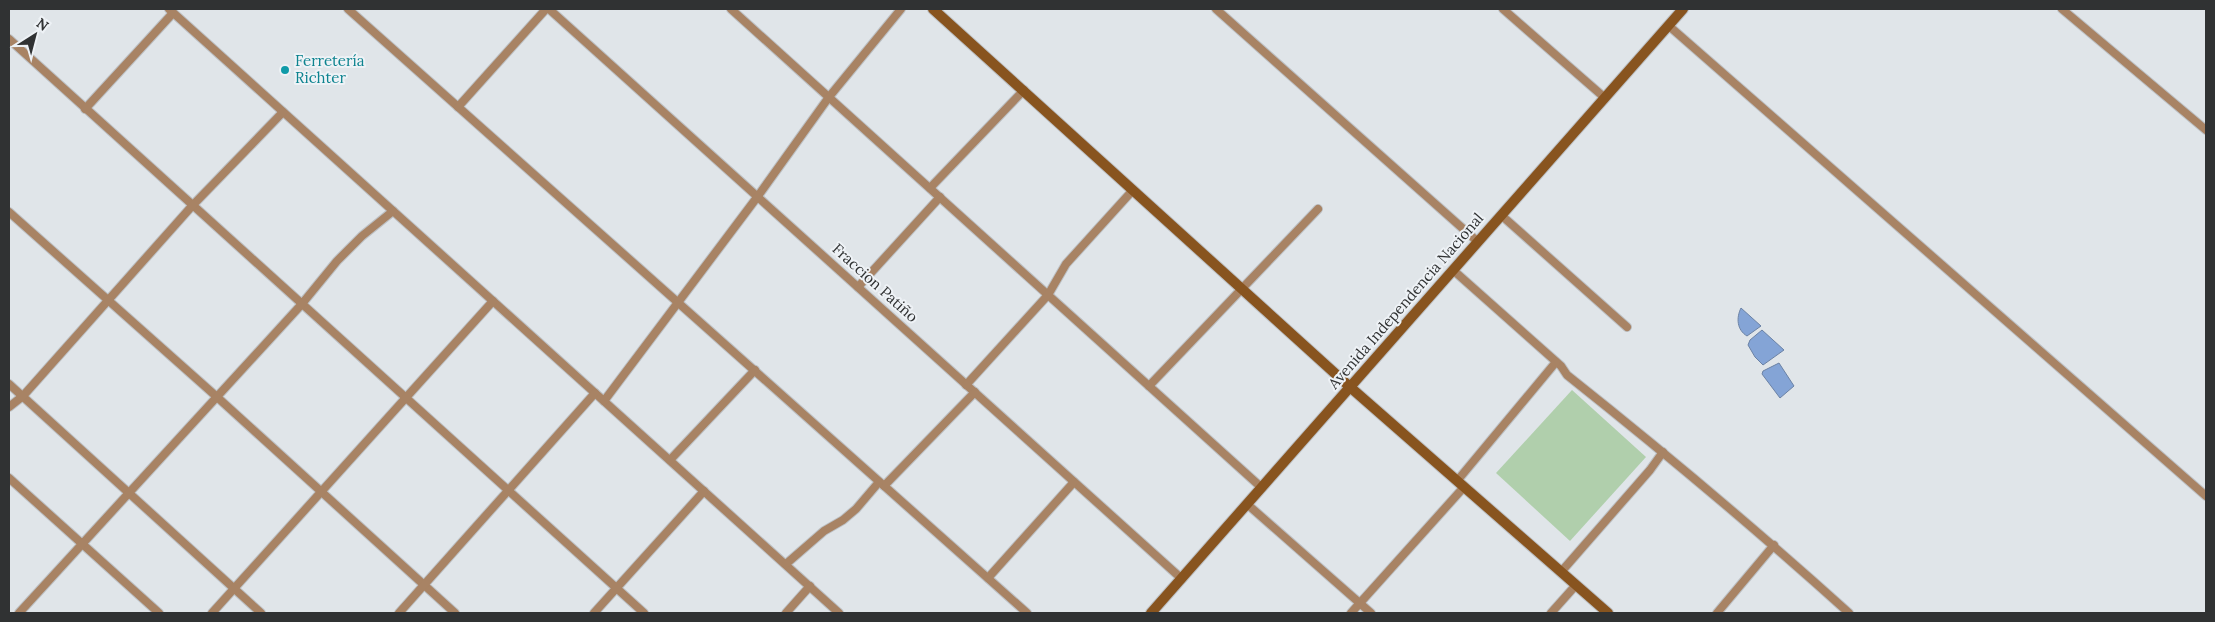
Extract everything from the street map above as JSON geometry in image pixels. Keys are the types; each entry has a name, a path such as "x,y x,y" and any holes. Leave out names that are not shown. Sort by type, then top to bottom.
{"street":[{"path":"348,9 1027,613"},
{"path":"458,106 547,9"},
{"name":"Fraccion Patiño","path":"547,9 758,196 1182,579"},
{"path":"731,9 1262,488"},
{"path":"604,401 758,196 829,97 902,9"},
{"path":"933,9 1350,387 1608,613"},
{"path":"1216,9 1478,242"},
{"path":"1503,9 1605,98"},
{"name":"Avenida Independencia Nacional","path":"1151,613 1683,9"},
{"path":"2062,9 2206,130"},
{"path":"85,109 171,11 839,613"},
{"path":"1668,26 2206,496"},
{"path":"9,39 301,305 644,613"},
{"path":"930,188 1024,90"},
{"path":"9,407 23,396 192,206 283,112"},
{"path":"966,384 1048,295 1066,264 1133,190"},
{"path":"858,287 940,197"},
{"path":"1149,386 1318,209"},
{"path":"19,613 301,305 338,261 362,236 393,211"},
{"path":"9,212 455,613"},
{"path":"1501,215 1627,327"},
{"path":"1453,270 1556,362 1567,375 1663,452 1774,546 1849,613"},
{"path":"212,613 494,302"},
{"path":"1351,613 1460,484 1556,362"},
{"path":"670,460 755,370"},
{"path":"9,384 261,613"},
{"path":"786,564 824,531 849,514 882,484 975,392"},
{"path":"399,613 595,393"},
{"path":"1561,572 1650,470 1663,452"},
{"path":"9,478 159,613"},
{"path":"988,578 1074,482"},
{"path":"594,613 704,491"},
{"path":"1247,504 1371,613"},
{"path":"1717,613 1774,546"},
{"path":"1551,613 1576,585"},
{"path":"786,613 810,586"}],"green space":[{"path":"1572,390 1646,457 1570,541 1496,473"}],"water":[{"path":"1741,308 1761,326 1747,336 1741,331 1738,324"},
{"path":"1762,330 1784,350 1763,365 1755,357 1748,345 1750,340"},
{"path":"1779,363 1794,386 1780,398 1762,374 1763,371"}],"place":[{"name":"Ferretería Richter","path":"285,70"}]}
